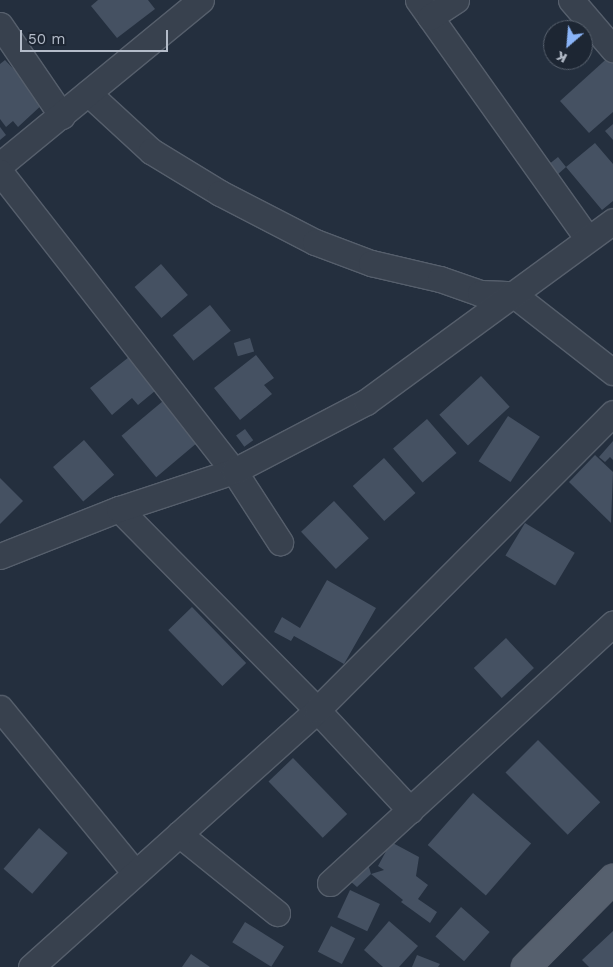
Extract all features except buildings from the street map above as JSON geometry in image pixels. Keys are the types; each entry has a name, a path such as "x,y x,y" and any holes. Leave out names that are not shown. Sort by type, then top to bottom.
{"main road":[{"path":"526,967 613,879"}],"street":[{"path":"0,165 201,0"},
{"path":"456,0 424,8 588,239"},
{"path":"571,0 613,48"},
{"path":"0,25 62,116"},
{"path":"88,93 151,151 220,193 315,242 371,263 440,278 480,293 513,294 613,372"},
{"path":"0,172 234,471 280,542"},
{"path":"0,556 118,509 234,471 366,402 613,221"},
{"path":"31,967 317,710 613,413"},
{"path":"118,509 317,710 410,810"},
{"path":"330,883 613,624"},
{"path":"0,708 135,873"},
{"path":"178,834 277,913"}]}
